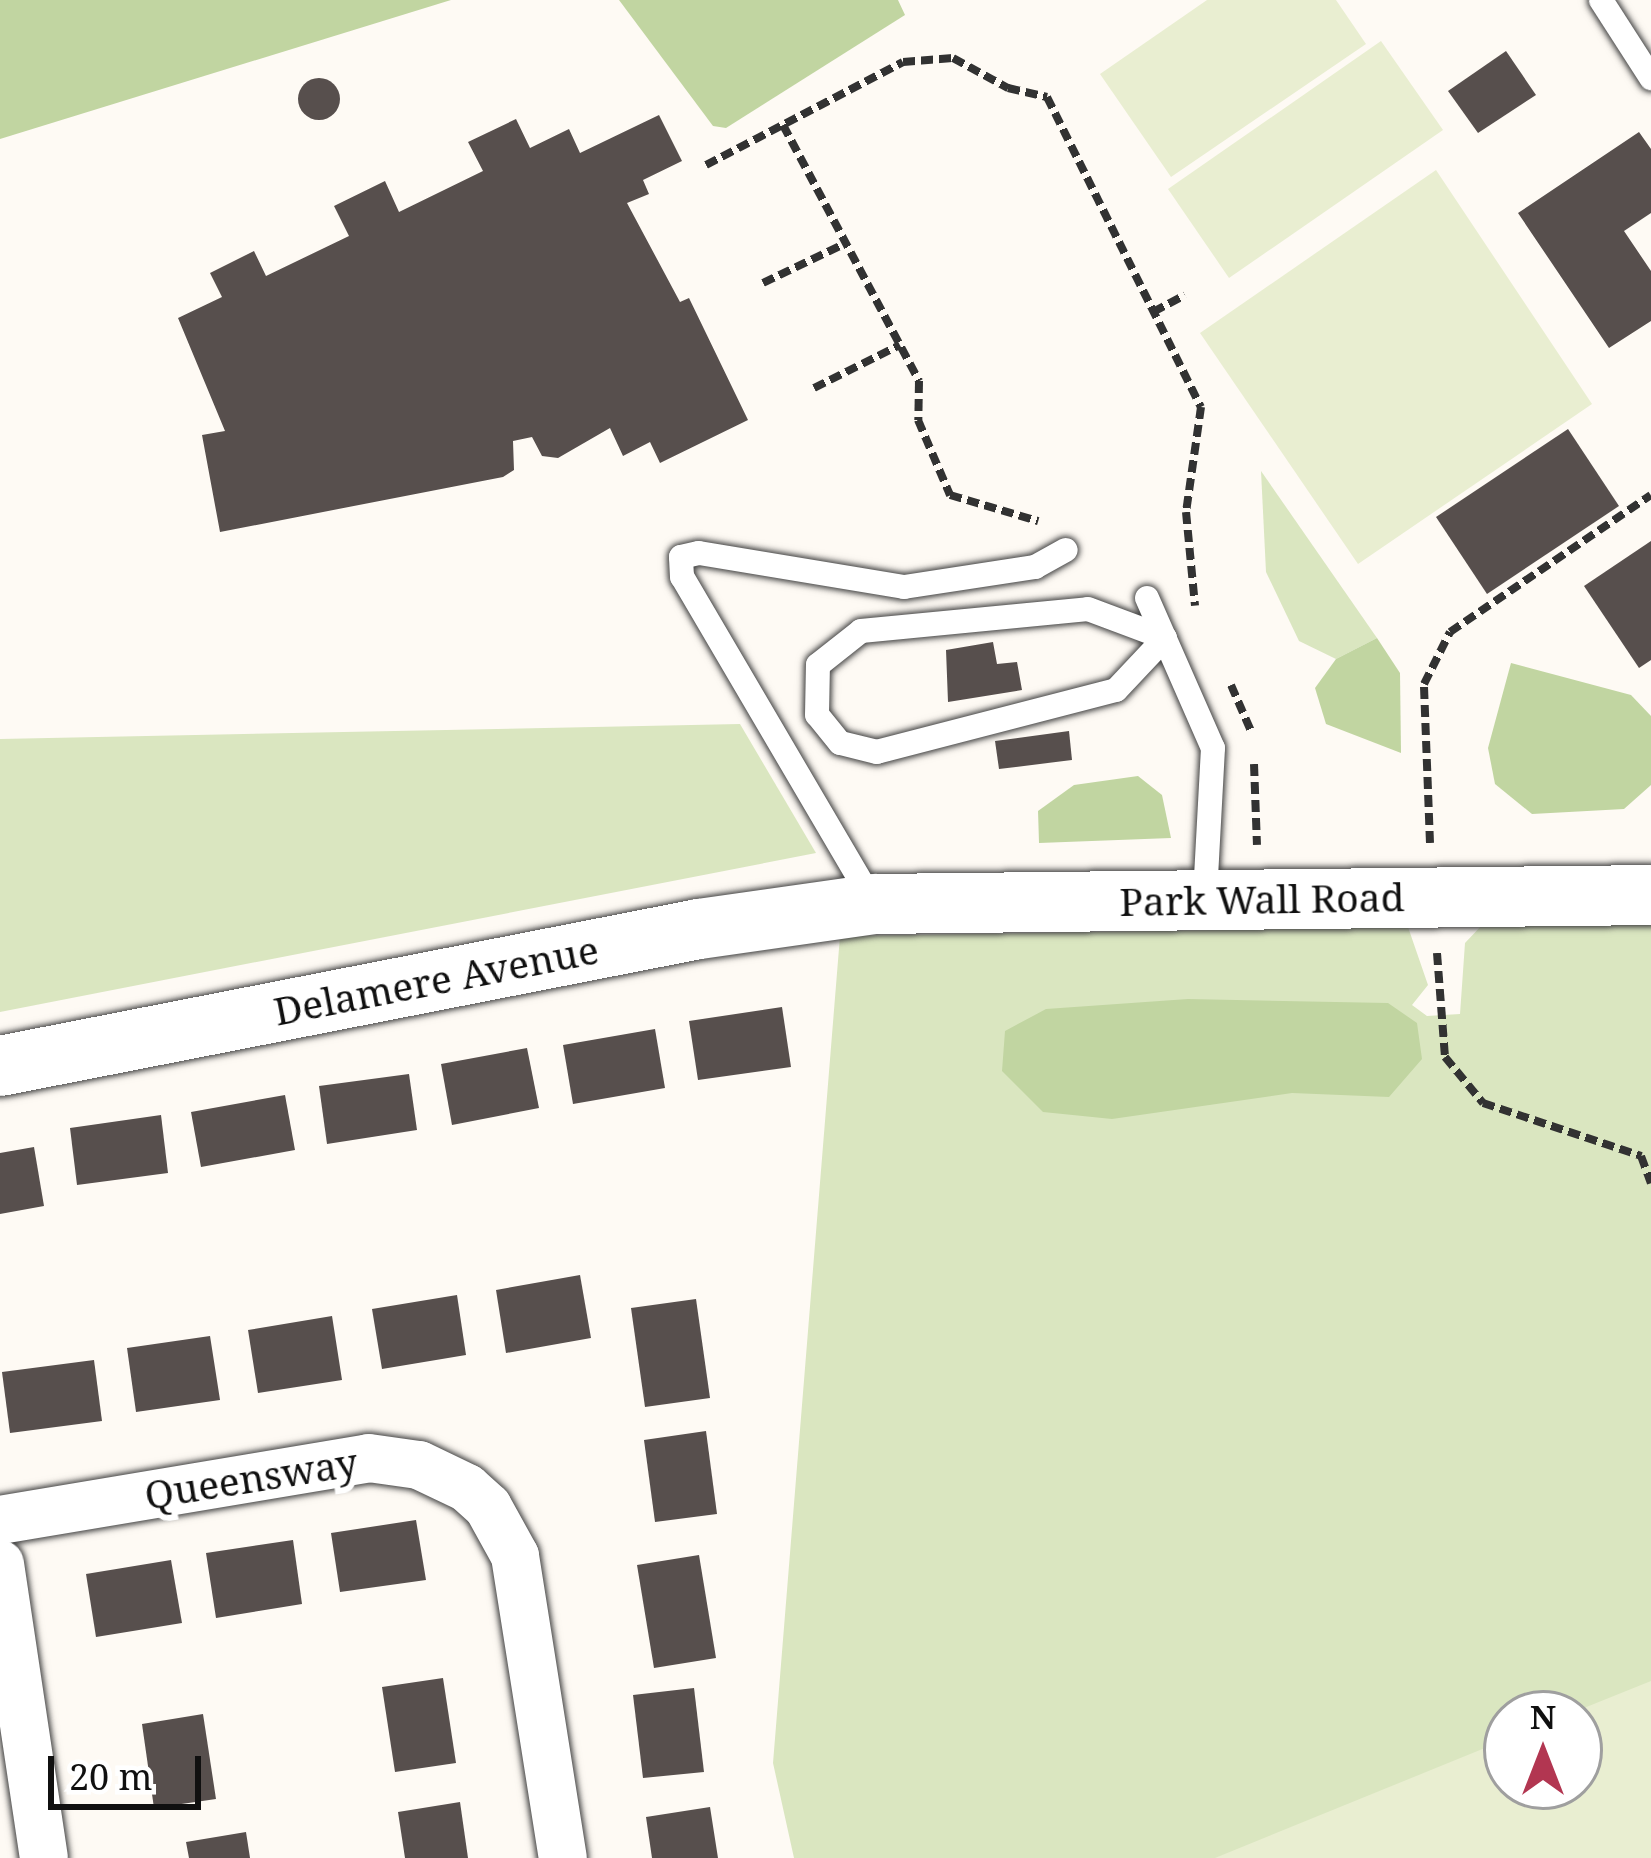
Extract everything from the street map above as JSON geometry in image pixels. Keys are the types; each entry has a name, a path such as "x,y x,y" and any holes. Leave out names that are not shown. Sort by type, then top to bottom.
{"street":[{"name":"Park Wall Road","path":"874,904 1651,895"},
{"name":"Delamere Avenue","path":"0,1066 699,928 874,904"},
{"name":"Queensway","path":"0,1520 369,1458 455,1481 488,1507 514,1556 563,1858"},
{"path":"0,1564 44,1858"}],"lane":[{"path":"1601,0 1651,78"},
{"path":"874,904 682,577 681,557 699,553 904,587 1035,567 1066,550"},
{"path":"1147,598 1213,748 1232,900"},
{"path":"1088,609 1165,638 1116,690 878,752 840,742 813,699 827,650 861,631 1088,609"}],"path":[{"path":"706,165 903,62 953,58 1008,88 1047,97 1201,407 1186,512 1198,619"},
{"path":"783,125 919,381 919,420 950,495 1054,526"},
{"path":"763,283 846,243"},
{"path":"1153,312 1185,296"},
{"path":"814,388 900,345"},
{"path":"1651,495 1450,632 1424,684 1445,1057 1483,1103 1641,1156 1651,1183"},
{"path":"1226,677 1253,744 1232,900"}],"green space":[{"path":"0,0 451,0 0,139"},
{"path":"619,0 898,0 905,15 726,128 713,126"},
{"path":"1207,0 1336,0 1366,44 1171,177 1100,74"},
{"path":"1381,41 1443,130 1229,278 1168,189"},
{"path":"1436,170 1592,404 1358,564 1200,333"},
{"path":"1261,471 1377,638 1336,659 1299,641 1266,572"},
{"path":"1377,638 1400,673 1401,753 1326,724 1315,688 1336,659"},
{"path":"1511,663 1631,695 1651,716 1651,785 1624,809 1532,814 1495,784 1488,748"},
{"path":"740,724 816,853 0,1012 0,739"},
{"path":"1138,776 1162,795 1171,838 1039,843 1038,811 1074,785"},
{"path":"1651,918 1651,1858 794,1858 773,1763 840,936 1408,927 1428,985 1412,1005 1427,1016 1460,1014 1465,943 1482,925"},
{"path":"1188,999 1388,1003 1417,1023 1422,1059 1389,1097 1292,1093 1112,1119 1043,1112 1002,1071 1005,1031 1046,1009"},
{"path":"1651,1681 1651,1858 1215,1858 1483,1749 1483,1810 1603,1810 1603,1700"}],"building":[{"path":"1506,51 1536,95 1478,133 1448,91"},
{"path":"319,78 334,84 340,99 334,114 319,120 304,114 298,99 304,84"},
{"path":"659,115 682,161 643,180 649,194 627,203 680,302 689,298 748,420 660,463 650,442 623,456 610,428 558,458 542,456 532,437 513,441 514,470 503,477 220,532 202,435 225,431 178,318 222,297 210,273 254,251 266,276 349,236 334,206 385,181 399,212 483,171 468,142 516,119 530,148 569,129 580,153"},
{"path":"1639,132 1651,149 1651,213 1624,231 1651,271 1651,321 1609,348 1518,213"},
{"path":"1568,429 1619,506 1487,594 1436,517"},
{"path":"1651,541 1651,660 1639,668 1584,586"},
{"path":"993,642 997,664 1017,662 1022,690 948,702 946,650"},
{"path":"1069,731 1072,760 999,769 995,741"},
{"path":"782,1007 791,1067 698,1080 689,1021"},
{"path":"655,1029 665,1088 573,1104 563,1045"},
{"path":"527,1048 539,1108 452,1125 441,1064"},
{"path":"409,1074 417,1130 327,1144 319,1086"},
{"path":"285,1095 295,1150 201,1167 191,1112"},
{"path":"161,1115 168,1173 77,1185 70,1128"},
{"path":"34,1147 44,1206 0,1214 0,1153"},
{"path":"580,1275 591,1338 506,1353 496,1290"},
{"path":"457,1295 466,1355 382,1369 372,1309"},
{"path":"696,1299 710,1398 645,1407 631,1308"},
{"path":"332,1316 342,1380 258,1393 248,1330"},
{"path":"210,1336 220,1400 136,1412 127,1348"},
{"path":"94,1360 102,1421 10,1433 2,1372"},
{"path":"706,1431 717,1514 655,1522 644,1440"},
{"path":"416,1520 426,1580 340,1592 331,1533"},
{"path":"293,1540 302,1604 216,1618 206,1553"},
{"path":"699,1555 716,1658 654,1668 637,1565"},
{"path":"171,1560 182,1623 96,1637 86,1574"},
{"path":"443,1678 456,1763 395,1772 382,1687"},
{"path":"694,1688 704,1772 643,1778 633,1695"},
{"path":"203,1714 216,1799 154,1808 142,1724"},
{"path":"460,1802 468,1858 405,1858 398,1812"},
{"path":"710,1807 718,1858 652,1858 646,1817"},
{"path":"246,1832 250,1858 189,1858 186,1842"}]}
